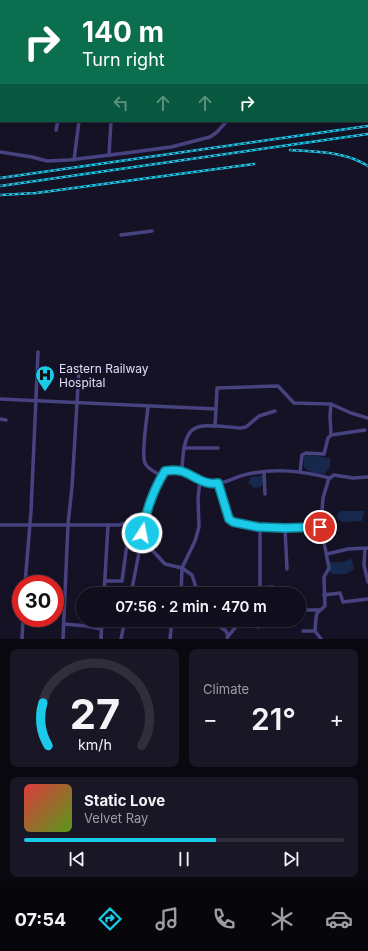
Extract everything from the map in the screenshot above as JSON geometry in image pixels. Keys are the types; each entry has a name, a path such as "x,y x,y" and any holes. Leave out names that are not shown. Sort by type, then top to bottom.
{"street":[{"path":"56,130 58,122"},
{"path":"74,160 79,122"},
{"path":"109,155 111,122"},
{"path":"0,152 47,161 74,160 192,143 210,137 226,122"},
{"path":"121,235 152,230"},
{"path":"26,575 38,352"},
{"path":"79,369 72,487 68,524 64,624 101,629 101,639"},
{"path":"215,426 218,388 278,386 294,403 331,404 351,414 368,418"},
{"path":"0,399 216,409"},
{"path":"300,472 302,455 306,453 324,454 328,438 331,435 331,404"},
{"path":"148,407 144,463 148,468 162,476"},
{"path":"182,471 184,448 188,434 196,427 208,425 241,428 246,427 259,416 275,411"},
{"path":"0,420 6,420"},
{"path":"331,435 365,430"},
{"path":"184,448 218,448"},
{"path":"132,587 144,520 148,506 165,471 182,471 200,481 214,484 246,474 282,470 329,478 334,475 353,478 368,478"},
{"path":"264,472 265,494"},
{"path":"306,610 319,610 325,606 324,577 329,568 320,527 323,498 329,478"},
{"path":"181,587 182,568 195,541 199,527 198,498 200,481"},
{"path":"218,483 229,519 233,522 260,527 320,527"},
{"path":"105,581 122,580 130,522 136,515 144,520"},
{"path":"0,525 119,525 130,522"},
{"path":"105,587 108,525"},
{"path":"260,527 260,587"},
{"path":"285,528 287,569"},
{"path":"140,546 153,551 165,564 182,568 192,575 196,587"},
{"path":"327,554 348,549 366,548 364,566 368,582"},
{"path":"324,594 340,593 343,602 368,599"},
{"path":"319,610 316,618 315,631 321,639"},
{"path":"22,639 23,627"},
{"path":"63,639 64,627"},
{"path":"121,639 124,627"},
{"path":"170,639 171,627"},
{"path":"222,627 227,637 236,627"},
{"path":"303,631 315,631"}],"water":[{"path":"308,455 330,458 330,467 325,474 311,473 304,467 304,457"},
{"path":"263,476 264,484 260,487 254,488 248,483 251,477"},
{"path":"341,511 364,511 362,521 342,522 338,519 337,514"},
{"path":"351,558 354,569 346,574 332,574 329,571 329,562 343,562"}],"railway":[{"path":"0,178 368,126"},
{"path":"0,186 368,134"},
{"path":"290,150 330,153 350,157 368,166"},
{"path":"0,195 36,193 254,164"}],"place":[{"name":"Eastern Railway Hospital","path":"45,392"}],"route":[{"path":"142,533 148,506 162,476 165,471 173,470 182,471 200,481 214,484 218,483 229,519 233,522 258,527 320,527"}]}
